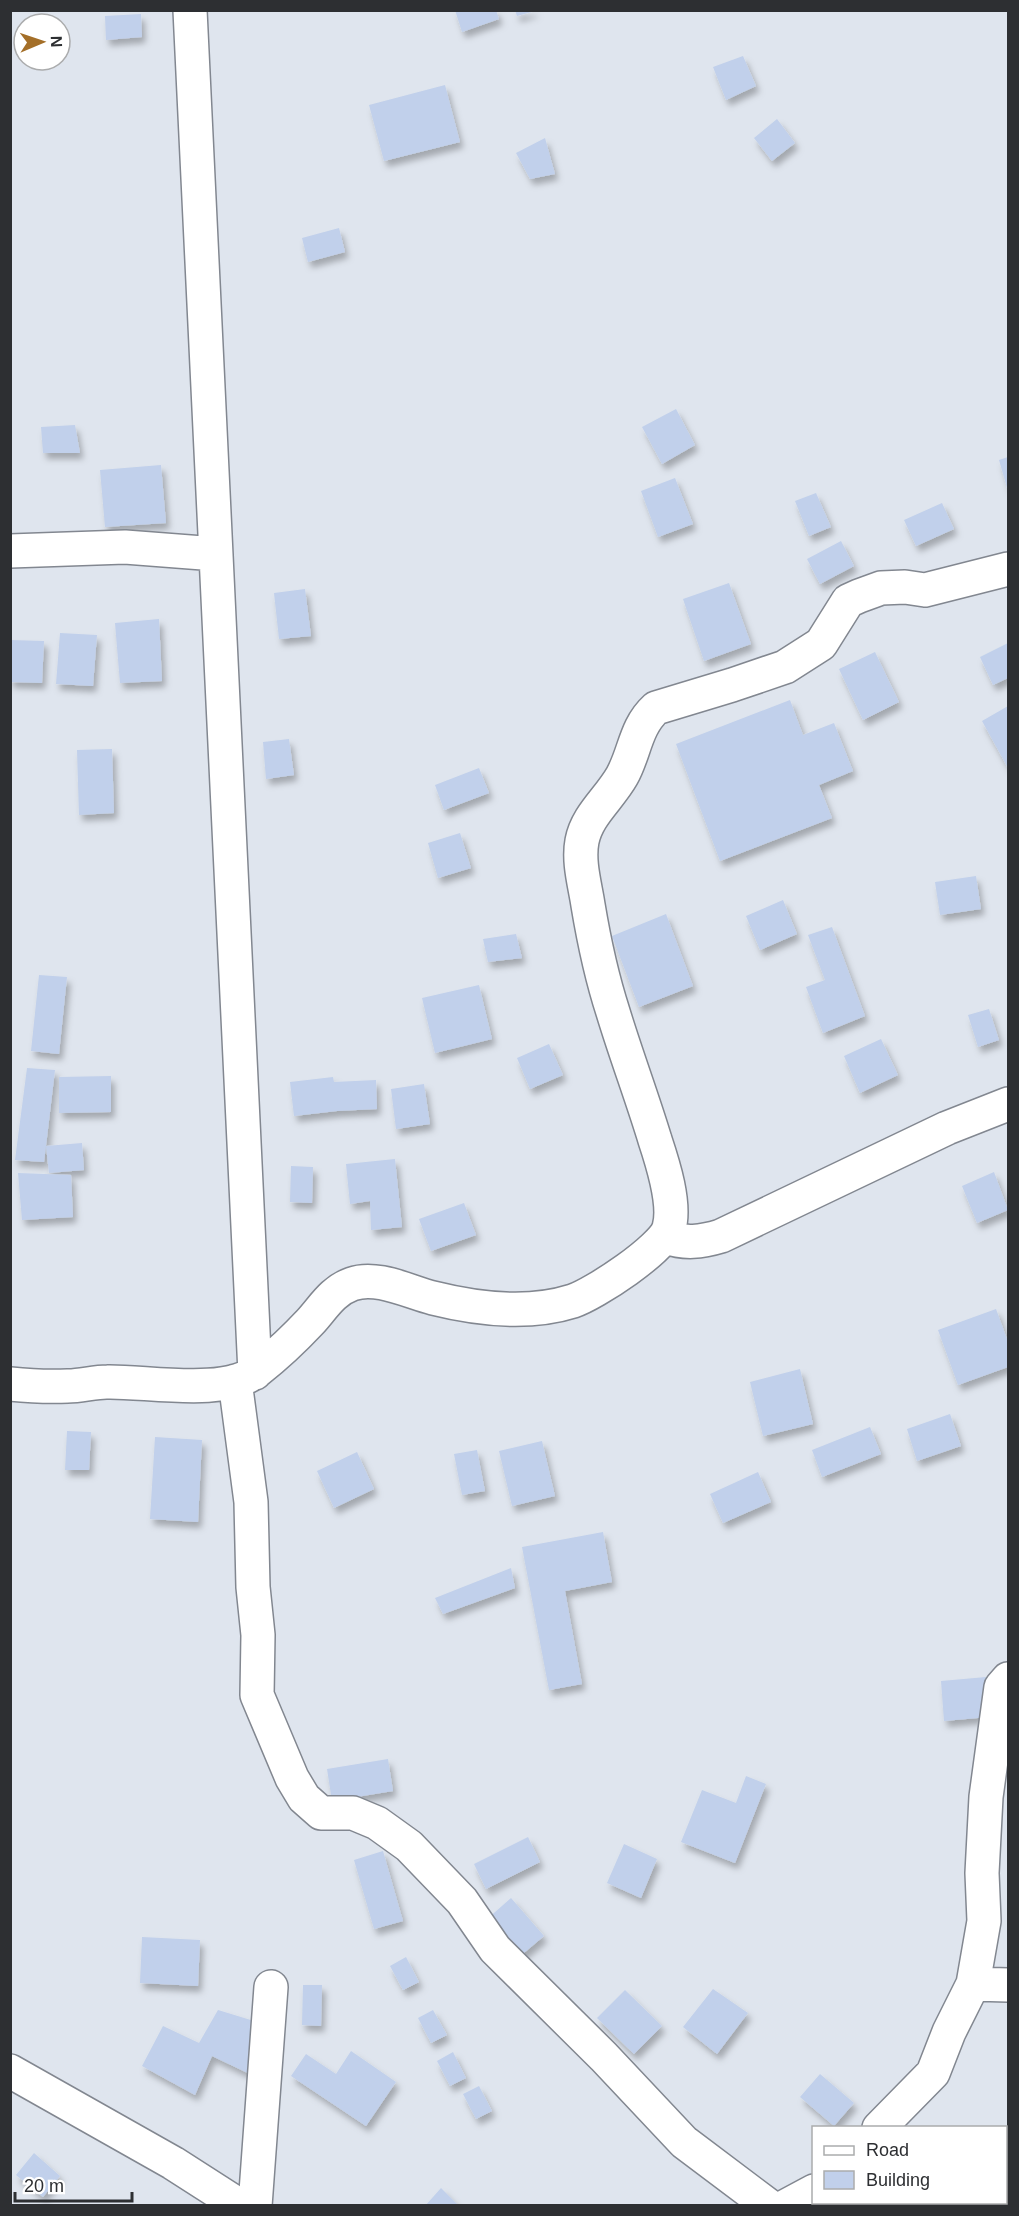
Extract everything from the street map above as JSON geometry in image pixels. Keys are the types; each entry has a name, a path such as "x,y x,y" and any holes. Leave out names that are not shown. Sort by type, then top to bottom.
{"street":[{"path":"190,10 216,554 253,1587 258,1635 257,1695 292,1778 304,1798 321,1813 353,1813 377,1823 409,1846 462,1901 495,1949 604,2057 735,2196 769,2205"},
{"path":"10,551 124,547 216,554"},
{"path":"10,1384 70,1386 104,1382 212,1385 245,1377 310,1322 331,1296 352,1284 371,1281 473,1306 509,1310 574,1301 629,1268 666,1237 670,1225 671,1206 663,1166 612,1009 586,894 582,842 591,817 608,798 623,775 638,732 647,716 656,708 722,689 785,667 821,644 848,601 859,596 881,588 905,587 925,590 1008,569"},
{"path":"666,1237 679,1242 701,1242 721,1236 947,1128 1008,1104"},
{"path":"880,2126 933,2073 949,2032 973,1983 984,1922 982,1873 986,1797 1001,1687 1008,1679"},
{"path":"973,1983 1008,1985"},
{"path":"255,2205 271,1987"},
{"path":"10,2070 173,2163 240,2205"},
{"path":"786,2205 812,2192"}],"building":[{"path":"455,10 496,10 499,19 462,32"},
{"path":"515,10 535,10 535,11 517,16"},
{"path":"141,14 142,37 106,40 105,16"},
{"path":"743,56 756,86 726,100 713,67"},
{"path":"445,85 460,142 384,161 369,105"},
{"path":"777,119 795,143 772,161 754,138"},
{"path":"545,138 555,174 530,179 516,153"},
{"path":"339,228 345,252 308,262 302,238"},
{"path":"676,409 695,445 662,464 642,427"},
{"path":"75,425 80,453 43,453 41,427"},
{"path":"1008,457 1008,491 999,460"},
{"path":"161,465 166,523 105,527 100,470"},
{"path":"675,478 693,524 658,537 641,491"},
{"path":"816,493 831,527 809,536 795,501"},
{"path":"942,503 954,529 916,546 904,520"},
{"path":"841,541 854,566 820,584 807,559"},
{"path":"729,583 751,644 704,661 683,599"},
{"path":"305,589 311,636 279,639 274,593"},
{"path":"159,619 162,681 120,683 115,623"},
{"path":"60,633 97,635 93,686 56,684"},
{"path":"10,640 44,641 42,683 10,682"},
{"path":"1008,643 1008,678 993,685 980,657"},
{"path":"875,652 899,702 863,720 839,669"},
{"path":"790,700 803,735 834,723 853,771 819,785 832,818 720,861 676,744"},
{"path":"1008,706 1008,768 982,721"},
{"path":"289,739 294,775 266,779 263,742"},
{"path":"112,749 114,813 79,815 77,750"},
{"path":"479,768 489,793 444,810 435,785"},
{"path":"460,833 471,868 438,878 428,843"},
{"path":"976,876 981,909 940,915 935,882"},
{"path":"783,900 797,934 760,950 746,916"},
{"path":"666,914 693,986 639,1007 612,936"},
{"path":"832,927 865,1016 823,1033 806,987 825,980 808,935"},
{"path":"516,934 522,958 488,962 483,939"},
{"path":"39,975 67,977 59,1054 31,1051"},
{"path":"479,985 492,1039 435,1053 422,998"},
{"path":"989,1009 999,1040 978,1047 968,1015"},
{"path":"881,1039 898,1075 860,1093 844,1056"},
{"path":"549,1044 563,1075 530,1089 517,1058"},
{"path":"27,1068 55,1070 44,1162 15,1160"},
{"path":"111,1076 111,1112 59,1113 59,1077"},
{"path":"333,1077 334,1082 376,1080 377,1109 294,1116 290,1082"},
{"path":"424,1084 430,1124 396,1129 391,1089"},
{"path":"82,1143 84,1170 49,1173 46,1146"},
{"path":"395,1159 402,1227 371,1230 370,1201 350,1204 346,1164"},
{"path":"291,1166 313,1167 312,1203 290,1202"},
{"path":"994,1172 1008,1210 977,1223 962,1186"},
{"path":"18,1173 71,1175 73,1217 22,1220"},
{"path":"464,1203 476,1235 431,1251 419,1219"},
{"path":"996,1309 1008,1342 1008,1367 958,1385 938,1330"},
{"path":"800,1369 813,1424 763,1436 750,1382"},
{"path":"950,1414 961,1446 917,1461 907,1429"},
{"path":"870,1427 881,1454 822,1477 812,1450"},
{"path":"67,1431 91,1432 89,1470 65,1470"},
{"path":"155,1437 202,1440 198,1522 150,1519"},
{"path":"542,1441 555,1496 512,1506 499,1451"},
{"path":"477,1450 485,1491 462,1495 454,1454"},
{"path":"357,1452 374,1489 334,1508 317,1471"},
{"path":"758,1472 771,1502 723,1523 710,1494"},
{"path":"603,1532 612,1582 565,1591 582,1684 549,1690 522,1547"},
{"path":"511,1568 515,1588 443,1614 435,1598"},
{"path":"986,1677 989,1717 944,1721 941,1681"},
{"path":"388,1759 393,1791 332,1801 327,1769"},
{"path":"746,1776 766,1784 735,1863 681,1842 702,1790 736,1803"},
{"path":"528,1837 540,1862 486,1889 474,1864"},
{"path":"624,1844 657,1859 641,1898 607,1883"},
{"path":"383,1851 403,1921 374,1929 354,1860"},
{"path":"511,1898 544,1936 518,1958 486,1920"},
{"path":"142,1937 200,1940 198,1986 140,1983"},
{"path":"406,1957 419,1982 403,1990 390,1966"},
{"path":"303,1985 322,1985 321,2026 302,2025"},
{"path":"713,1989 748,2013 717,2054 683,2027"},
{"path":"625,1990 662,2026 634,2054 597,2018"},
{"path":"218,2010 264,2024 254,2076 212,2056 195,2095 142,2066 163,2026 199,2043"},
{"path":"433,2010 447,2035 431,2043 418,2018"},
{"path":"351,2051 396,2082 366,2126 291,2076 306,2054 336,2074"},
{"path":"453,2052 466,2078 450,2086 437,2061"},
{"path":"820,2074 854,2103 834,2126 800,2097"},
{"path":"479,2086 492,2111 476,2119 463,2094"},
{"path":"34,2153 60,2176 43,2197 16,2175"},
{"path":"441,2188 459,2206 425,2206"}]}
